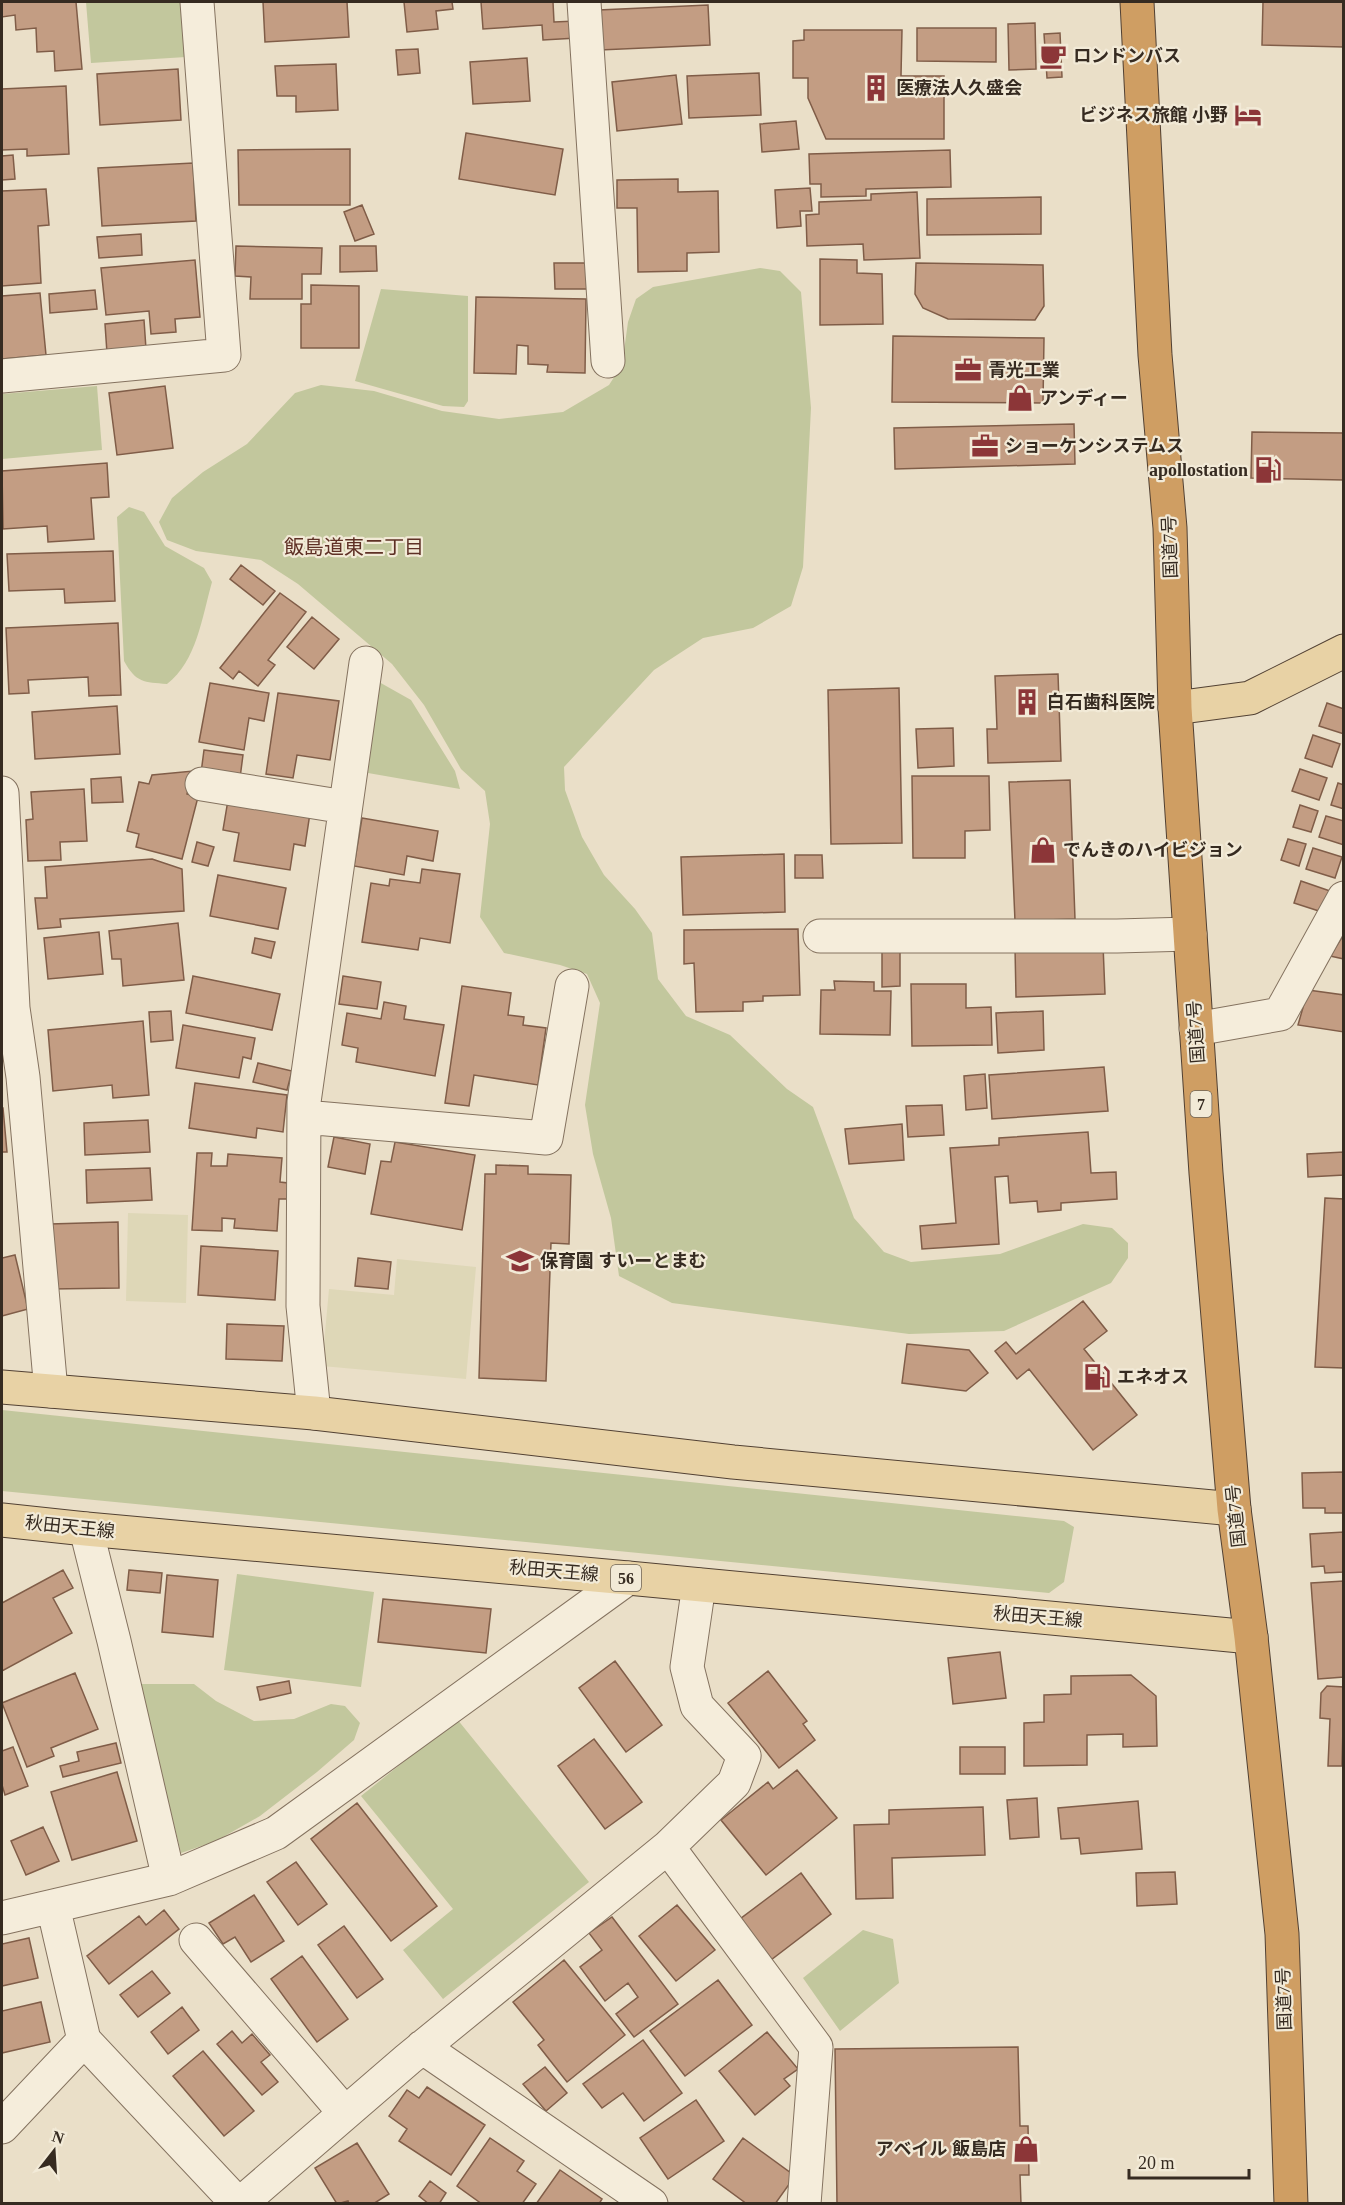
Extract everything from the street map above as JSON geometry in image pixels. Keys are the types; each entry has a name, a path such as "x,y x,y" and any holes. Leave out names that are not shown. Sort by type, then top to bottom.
{"highway":[{"name":"国道7号","path":"1137,2 1155,355 1170,528 1175,708 1196,1029 1234,1509 1251,1637 1282,1934 1291,2204"}],"main road":[{"path":"1175,708 1250,698 1344,651"},
{"path":"2,1387 314,1413 733,1462 1234,1509"},
{"name":"秋田天王線","path":"2,1520 1251,1637"}],"street":[{"path":"2,376 224,355 197,2"},
{"path":"584,2 608,361"},
{"path":"314,1413 303,1306 304,1102 366,663"},
{"path":"202,784 345,807"},
{"path":"2,793 13,1008 23,1077 51,1391"},
{"path":"1196,1029 1280,1014 1344,898"},
{"path":"819,936 1190,934"},
{"path":"304,1117 546,1138 572,986"},
{"path":"86,1529 169,1879"},
{"path":"2,1918 169,1879 276,1833 628,1578"},
{"path":"53,1906 84,2040 239,2204 422,2047 668,1847 734,1783 744,1756 697,1706 687,1667 699,1585"},
{"path":"668,1847 816,2047 804,2204"},
{"path":"196,1940 345,2113"},
{"path":"2,2127 84,2040"},
{"path":"422,2047 651,2204"}],"shaded area":[{"path":"128,1213 188,1215 186,1303 126,1301"},
{"path":"397,1259 476,1267 466,1379 322,1366 329,1289 394,1295"}],"green space":[{"path":"86,2 182,2 186,57 91,63"},
{"path":"760,268 780,271 801,292 811,408 803,567 791,606 753,628 703,638 654,670 564,767 565,790 582,837 604,875 635,909 652,933 658,979 686,1016 730,1035 787,1089 813,1107 854,1218 884,1252 911,1262 1000,1254 1083,1224 1112,1228 1128,1243 1128,1258 1111,1283 1004,1331 909,1334 672,1303 619,1276 611,1218 593,1154 585,1105 600,1003 587,974 560,965 504,953 480,917 490,824 485,791 461,769 424,705 392,664 298,584 261,560 196,551 167,540 159,522 172,498 203,472 247,444 295,393 321,385 374,391 442,411 499,419 563,412 609,385 622,365 628,322 636,299 653,287"},
{"path":"381,289 468,296 468,401 464,407 443,406 355,381"},
{"path":"97,386 102,450 2,459 2,394"},
{"path":"129,507 144,512 165,546 204,568 212,582 192,651 177,674 167,684 141,680 133,674 124,661 117,517"},
{"path":"379,682 411,700 455,771 460,789 368,773"},
{"path":"2,1410 1064,1521 1074,1527 1064,1582 1049,1593 2,1491"},
{"path":"237,1574 374,1592 361,1687 224,1670"},
{"path":"139,1684 194,1684 216,1701 254,1721 294,1719 331,1704 345,1706 360,1723 354,1740 260,1816 216,1841 181,1853"},
{"path":"457,1719 589,1882 443,1999 403,1950 453,1909 361,1796"},
{"path":"863,1930 893,1939 899,1983 840,2031 803,1978"}],"building":[{"path":"2,2 76,2 82,69 55,71 54,51 37,52 36,28 16,30 15,15 2,17"},
{"path":"263,2 347,2 349,37 265,42"},
{"path":"404,2 452,2 453,9 436,11 438,29 407,32"},
{"path":"481,2 553,2 554,22 576,21 577,38 543,40 542,25 483,29"},
{"path":"1263,2 1344,2 1344,47 1262,45"},
{"path":"708,5 710,45 600,50 599,10"},
{"path":"1035,23 1036,69 1009,70 1008,24"},
{"path":"917,28 996,28 996,62 917,61"},
{"name":"医療法人久盛会","path":"804,30 902,30 901,76 944,76 944,139 826,139 808,98 808,78 793,78 793,41 804,40"},
{"name":"ロンドンバス","path":"1060,33 1062,77 1047,78 1044,34"},
{"path":"418,49 420,73 398,75 396,50"},
{"path":"527,58 530,101 473,104 470,62"},
{"path":"336,64 338,110 296,112 296,96 277,96 275,66"},
{"path":"178,69 181,120 100,125 97,74"},
{"path":"759,73 761,115 689,118 687,76"},
{"path":"676,75 682,124 617,131 612,82"},
{"path":"66,86 69,154 27,156 27,149 2,150 2,89"},
{"path":"796,121 799,149 762,152 760,124"},
{"path":"466,133 563,149 555,195 459,179"},
{"path":"350,149 350,205 239,205 238,150"},
{"path":"950,150 951,187 866,189 866,196 821,197 821,184 810,184 809,154"},
{"path":"13,155 15,179 2,180 2,156"},
{"path":"193,163 196,221 102,226 98,168"},
{"path":"678,179 678,192 718,191 719,252 687,253 687,271 638,272 637,208 617,208 617,180"},
{"path":"810,188 812,211 800,211 801,226 777,228 775,190"},
{"path":"46,189 49,225 38,226 41,283 2,286 2,191"},
{"path":"917,192 920,258 864,260 863,244 807,246 806,215 819,214 819,202 871,200 871,194"},
{"path":"1041,197 1041,234 927,235 927,199"},
{"path":"362,205 374,234 355,241 344,212"},
{"path":"141,234 142,255 99,258 97,237"},
{"path":"236,246 322,248 321,274 302,274 302,299 250,299 251,277 235,276"},
{"path":"340,246 376,246 377,271 340,272"},
{"path":"820,259 857,260 857,273 882,274 883,324 820,325"},
{"path":"195,260 200,317 175,319 176,332 151,334 149,311 106,315 101,268"},
{"path":"554,263 588,263 588,289 555,289"},
{"path":"916,263 1043,265 1044,306 1035,320 948,319 923,308 915,294"},
{"path":"311,285 359,286 359,348 301,348 301,304 311,304"},
{"path":"95,290 97,309 50,313 49,294"},
{"path":"40,293 46,355 2,359 2,296"},
{"path":"476,297 586,299 585,373 547,372 548,365 528,364 528,346 517,345 516,374 474,373"},
{"path":"144,320 146,349 107,353 105,324"},
{"name":"青光工業","path":"893,336 1044,338 1043,403 892,402"},
{"path":"165,386 173,448 117,455 109,393"},
{"name":"ショーケンシステムス","path":"1074,424 1075,464 895,469 894,428"},
{"path":"1252,432 1344,433 1344,480 1251,478"},
{"path":"107,463 109,497 91,498 94,539 48,542 47,526 3,529 2,471"},
{"path":"113,551 115,601 65,603 64,589 9,591 7,554"},
{"path":"241,565 275,591 263,605 230,579"},
{"path":"280,593 306,612 268,660 275,665 258,686 239,671 233,679 220,668"},
{"path":"312,617 339,639 314,669 287,647"},
{"path":"118,623 121,695 89,696 88,677 28,680 29,693 9,694 6,628"},
{"name":"白石歯科医院","path":"1058,674 1061,761 988,763 987,729 997,729 995,676"},
{"path":"210,683 269,693 264,721 249,718 244,750 199,742"},
{"path":"899,688 902,843 831,844 828,690"},
{"path":"278,693 339,701 330,760 297,755 293,778 266,774"},
{"path":"1327,703 1344,709 1344,734 1319,726"},
{"path":"117,706 120,754 35,759 32,712"},
{"path":"953,728 954,766 918,768 916,729"},
{"path":"1313,735 1340,744 1332,767 1305,758"},
{"path":"204,750 243,755 240,778 201,773"},
{"path":"1300,769 1327,778 1319,800 1292,791"},
{"path":"193,771 187,794 198,797 182,859 136,847 139,834 127,831 139,782 149,784 152,775"},
{"path":"912,776 989,776 990,830 965,831 965,858 913,858"},
{"path":"121,777 123,802 92,803 91,779"},
{"name":"でんきのハイビジョン","path":"1070,780 1075,919 1015,921 1009,782"},
{"path":"1338,783 1344,785 1344,809 1331,805"},
{"path":"84,789 87,841 60,842 61,860 28,861 26,820 33,819 31,792"},
{"path":"228,800 310,813 305,846 294,844 290,870 234,861 239,833 223,830"},
{"path":"1300,805 1318,811 1311,832 1293,827"},
{"path":"1326,816 1344,821 1344,845 1319,837"},
{"path":"362,818 438,831 433,861 407,856 404,875 354,866"},
{"path":"1288,839 1306,844 1299,866 1281,860"},
{"path":"197,842 214,847 208,866 192,862"},
{"path":"1313,848 1342,857 1335,878 1306,869"},
{"path":"784,854 785,912 683,915 681,857"},
{"path":"795,855 822,855 823,878 795,878"},
{"path":"152,859 182,869 184,911 60,919 61,927 38,929 35,898 47,898 45,867"},
{"path":"422,869 460,874 450,943 420,938 418,950 362,942 371,883 389,886 390,879 420,883"},
{"path":"218,875 286,888 278,929 210,916"},
{"path":"1301,881 1330,891 1322,912 1294,903"},
{"path":"178,923 184,980 123,986 121,959 112,959 109,931"},
{"path":"798,929 800,995 763,996 763,1001 743,1002 743,1011 696,1012 694,963 684,964 684,930"},
{"path":"99,932 103,974 48,979 44,938"},
{"path":"1344,934 1344,959 1330,956"},
{"path":"255,938 275,942 271,958 252,953"},
{"path":"1103,945 1105,994 1016,997 1015,948"},
{"path":"882,950 900,950 900,986 882,987"},
{"path":"193,976 280,994 272,1030 186,1013"},
{"path":"343,976 381,982 377,1009 339,1004"},
{"path":"834,981 874,982 874,991 891,991 890,1035 820,1034 821,990 835,990"},
{"path":"911,984 966,984 966,1008 991,1007 992,1045 912,1046"},
{"path":"462,986 511,993 508,1015 524,1017 523,1025 546,1028 538,1085 474,1075 469,1106 445,1103"},
{"path":"1308,990 1344,995 1344,1032 1298,1025"},
{"path":"384,1002 406,1006 404,1019 444,1025 435,1076 356,1062 358,1048 342,1045 347,1013 381,1019"},
{"path":"171,1011 173,1040 151,1042 149,1012"},
{"path":"1043,1011 1044,1050 998,1053 996,1013"},
{"path":"143,1021 149,1095 113,1098 112,1085 53,1091 48,1030"},
{"path":"183,1025 255,1038 251,1059 243,1057 239,1078 176,1068"},
{"path":"258,1063 292,1071 287,1090 253,1082"},
{"path":"1104,1067 1108,1111 992,1119 989,1075"},
{"path":"985,1074 987,1108 966,1110 964,1076"},
{"path":"195,1083 287,1095 283,1132 257,1128 256,1138 189,1128"},
{"path":"942,1105 944,1135 908,1137 906,1106"},
{"path":"3,1108 7,1152 2,1152"},
{"path":"148,1120 150,1152 85,1155 84,1123"},
{"path":"902,1124 904,1160 849,1164 845,1129"},
{"path":"1088,1132 1091,1173 1116,1172 1117,1199 1061,1203 1061,1210 1038,1212 1037,1201 1010,1203 1008,1176 995,1177 999,1244 922,1249 920,1226 956,1223 950,1148 999,1145 999,1138"},
{"path":"334,1137 370,1144 365,1174 328,1167"},
{"path":"395,1142 475,1155 462,1230 371,1214 381,1161 391,1162"},
{"path":"1344,1152 1344,1175 1308,1177 1307,1154"},
{"path":"197,1153 212,1153 211,1166 227,1166 228,1154 282,1158 280,1182 288,1183 287,1199 279,1199 277,1231 234,1228 235,1219 222,1218 222,1231 192,1230"},
{"path":"496,1165 528,1166 528,1174 571,1175 569,1244 551,1243 546,1381 479,1378 485,1174 496,1174"},
{"path":"150,1168 152,1200 87,1203 86,1170"},
{"path":"1325,1198 1344,1199 1344,1368 1315,1367"},
{"path":"118,1222 119,1288 52,1289 50,1224"},
{"path":"201,1246 278,1251 275,1300 198,1295"},
{"path":"15,1255 28,1309 2,1316 2,1258"},
{"path":"358,1258 391,1262 388,1289 355,1286"},
{"path":"1083,1301 1107,1331 1084,1349 1137,1415 1093,1450 1029,1369 1017,1379 995,1351 1006,1342 1016,1354"},
{"path":"227,1324 284,1326 282,1361 226,1359"},
{"path":"907,1344 969,1350 988,1373 966,1391 902,1383"},
{"path":"1344,1472 1344,1513 1325,1513 1325,1508 1303,1508 1302,1473"},
{"path":"1344,1532 1344,1572 1325,1573 1324,1566 1312,1567 1310,1534"},
{"path":"63,1570 73,1588 53,1598 72,1633 2,1671 2,1603"},
{"path":"129,1570 162,1573 160,1593 127,1590"},
{"path":"167,1575 218,1580 213,1637 162,1632"},
{"path":"1344,1581 1344,1677 1318,1679 1311,1583"},
{"path":"383,1599 491,1609 486,1653 378,1642"},
{"path":"1000,1652 1006,1698 953,1704 948,1658"},
{"path":"615,1661 662,1725 626,1752 579,1688"},
{"path":"768,1671 807,1721 803,1724 815,1740 779,1768 728,1703"},
{"path":"75,1673 98,1729 51,1748 54,1756 27,1767 2,1703"},
{"path":"1131,1675 1156,1696 1157,1746 1123,1747 1123,1734 1087,1735 1087,1765 1024,1766 1024,1723 1044,1722 1044,1695 1071,1694 1071,1676"},
{"path":"289,1681 291,1693 260,1700 257,1687"},
{"path":"1327,1686 1344,1687 1342,1766 1328,1766 1330,1719 1320,1718 1321,1693"},
{"path":"594,1739 642,1802 605,1829 558,1766"},
{"path":"116,1743 121,1763 63,1777 60,1766 79,1761 77,1752"},
{"path":"13,1747 28,1786 5,1795 2,1785 2,1751"},
{"path":"960,1747 1005,1747 1005,1774 960,1774"},
{"path":"797,1770 837,1818 766,1875 721,1820 768,1782 773,1789"},
{"path":"117,1772 137,1841 72,1860 51,1792"},
{"path":"1037,1798 1039,1837 1010,1839 1007,1800"},
{"path":"1138,1801 1142,1849 1081,1854 1079,1838 1061,1839 1058,1808"},
{"path":"357,1803 437,1906 391,1941 311,1839"},
{"path":"983,1807 985,1855 892,1858 893,1898 856,1899 854,1825 889,1824 889,1810"},
{"path":"43,1827 59,1861 26,1875 11,1841"},
{"path":"296,1862 327,1904 298,1925 267,1882"},
{"path":"1175,1872 1177,1904 1137,1906 1136,1873"},
{"path":"801,1873 831,1914 767,1963 736,1922"},
{"path":"254,1895 284,1941 251,1962 235,1937 223,1944 209,1923"},
{"path":"677,1905 715,1950 676,1981 639,1936"},
{"path":"164,1910 179,1929 109,1984 87,1956 139,1916 146,1925"},
{"path":"612,1917 678,2004 634,2037 616,2014 638,1997 628,1983 605,2001 580,1967 602,1950 589,1933"},
{"path":"344,1926 383,1979 357,1998 318,1945"},
{"path":"29,1938 38,1978 2,1986 2,1944"},
{"path":"302,1956 348,2019 317,2042 271,1979"},
{"path":"564,1960 625,2035 567,2082 538,2045 544,2040 513,2002"},
{"path":"152,1971 170,1993 138,2017 120,1995"},
{"path":"718,1980 752,2025 685,2076 650,2031"},
{"path":"41,2002 50,2042 2,2053 2,2011"},
{"path":"182,2007 199,2030 168,2054 151,2032"},
{"path":"232,2031 242,2043 252,2034 270,2055 261,2062 278,2082 262,2095 217,2044"},
{"path":"767,2032 798,2069 784,2079 790,2086 755,2115 719,2071"},
{"path":"643,2040 682,2093 644,2121 623,2093 602,2108 583,2084"},
{"path":"1018,2047 1020,2126 1028,2126 1029,2175 1020,2175 1021,2204 837,2204 835,2049"},
{"path":"203,2051 254,2111 224,2136 173,2076"},
{"path":"545,2067 567,2093 546,2111 523,2084"},
{"path":"427,2087 485,2125 451,2175 399,2141 407,2129 389,2116 407,2090 419,2098"},
{"path":"696,2100 724,2141 668,2179 640,2138"},
{"path":"490,2138 524,2161 517,2171 536,2184 522,2204 482,2204 457,2186"},
{"path":"743,2138 795,2176 775,2204 747,2204 713,2179"},
{"path":"357,2143 389,2194 373,2204 349,2204 348,2201 337,2204 315,2168"},
{"path":"560,2170 602,2199 599,2204 536,2204"},
{"path":"430,2181 446,2193 439,2204 429,2204 419,2196"}],"place":[{"name":"ロンドンバス","path":"1053,56"},
{"name":"医療法人久盛会","path":"876,88"},
{"name":"ビジネス旅館 小野","path":"1248,115"},
{"name":"青光工業","path":"968,370"},
{"name":"アンディー","path":"1020,398"},
{"name":"ショーケンシステムス","path":"985,446"},
{"name":"apollostation","path":"1268,470"},
{"name":"白石歯科医院","path":"1027,702"},
{"name":"でんきのハイビジョン","path":"1043,850"},
{"name":"保育園 すいーとまむ","path":"520,1261"},
{"name":"エネオス","path":"1097,1377"},
{"name":"アベイル 飯島店","path":"1026,2149"}],"district":[{"name":"飯島道東二丁目","path":"354,547"}]}
